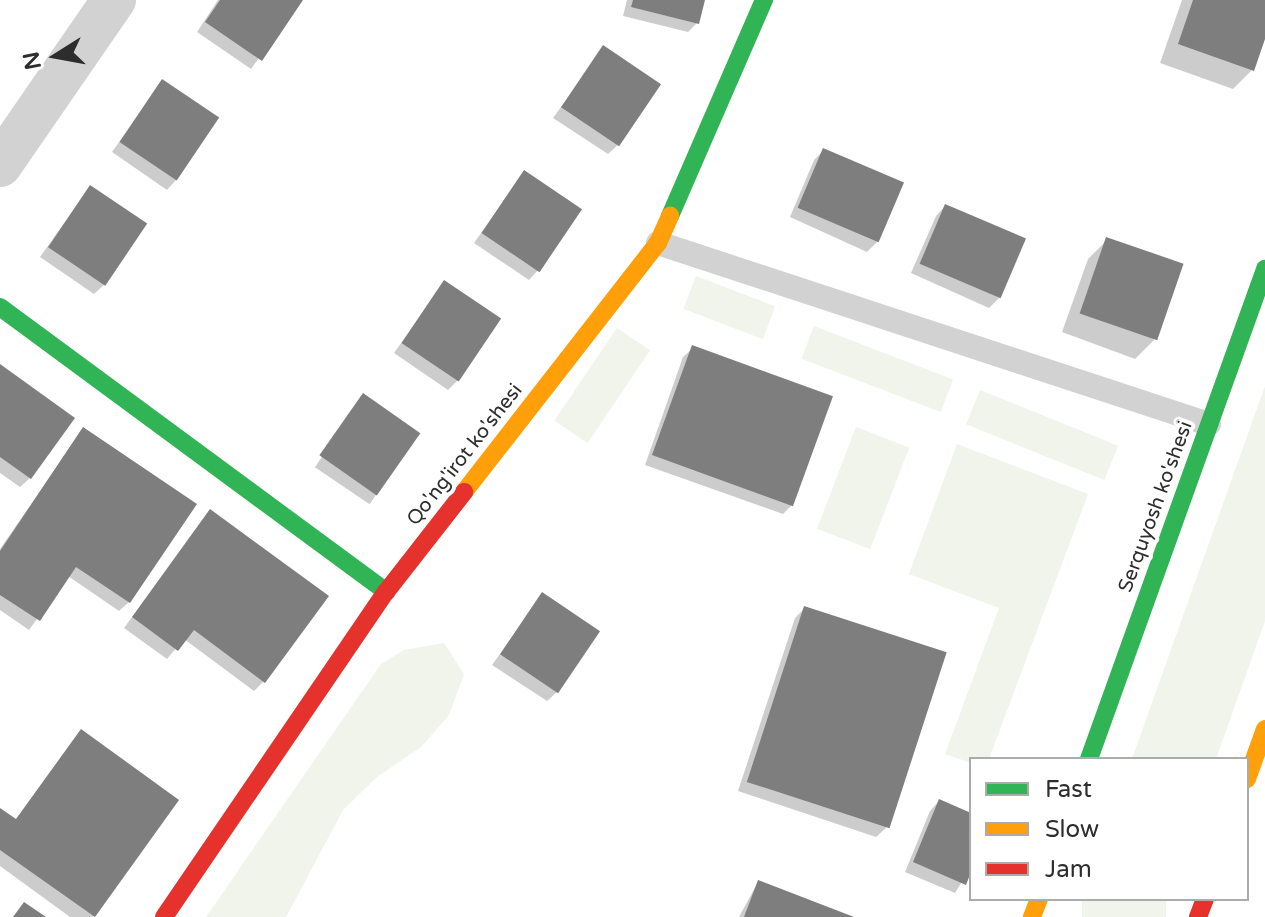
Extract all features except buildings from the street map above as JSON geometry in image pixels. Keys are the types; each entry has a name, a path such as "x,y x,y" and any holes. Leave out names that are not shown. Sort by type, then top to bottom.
{"street":[{"path":"0,165 114,0"},
{"name":"Qo'ng'irot ko'shesi","path":"164,917 386,592 658,243 764,0"},
{"name":"Serquyosh ko'shesi","path":"1090,757 1265,269"},
{"path":"0,307 386,592"},
{"path":"1249,773 1265,729"}],"lane":[{"path":"658,243 1209,424"}],"shaded area":[{"path":"696,276 775,306 763,339 683,309"},
{"path":"814,326 953,379 941,412 801,359"},
{"path":"617,328 650,350 588,443 554,421"},
{"path":"1265,386 1265,621 1217,757 1133,757"},
{"path":"980,390 1118,446 1104,480 966,424"},
{"path":"856,427 909,447 870,549 817,529"},
{"path":"957,444 1088,494 990,757 969,757 969,762 945,754 999,608 909,574"},
{"path":"444,643 464,674 449,715 421,747 377,777 343,810 286,917 206,917 381,664 404,650"},
{"path":"1082,901 1166,901 1166,917 1082,917"}],"traffic: fast":[{"path":"670,216 764,0"},
{"path":"1090,757 1265,269"},
{"path":"0,307 386,592"}],"traffic: slow":[{"path":"464,492 658,243 670,216"},
{"path":"1249,773 1265,729"},
{"path":"1032,917 1038,901"}],"traffic: jam":[{"path":"164,917 386,592 464,492"},
{"path":"1198,917 1204,901"}]}
